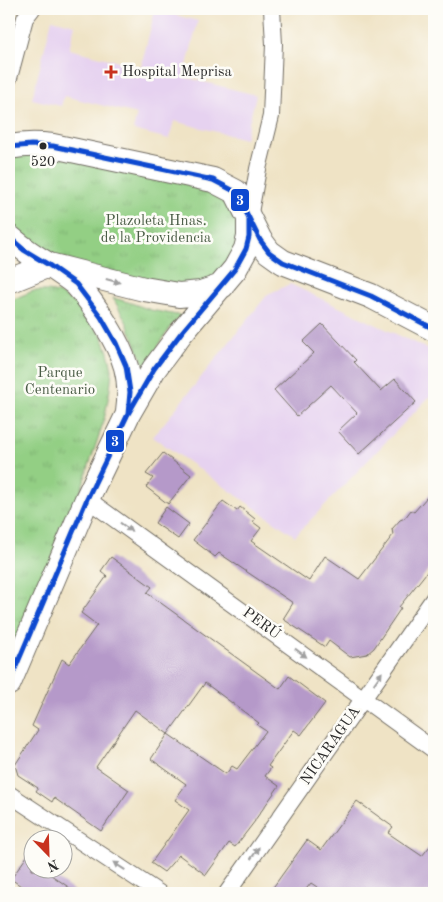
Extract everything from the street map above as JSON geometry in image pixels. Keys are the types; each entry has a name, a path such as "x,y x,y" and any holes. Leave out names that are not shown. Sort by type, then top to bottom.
{"street":[{"path":"9,78 25,18 32,9"},
{"path":"9,683 87,499 128,414 154,369 181,333 222,286 235,269 246,249 249,236 249,218 258,168 271,116 274,44 272,9"},
{"path":"9,147 22,144 53,146 213,180 236,192 260,240 269,252 282,262 371,296 434,330"},
{"path":"9,237 24,250 49,264 76,284 101,317 116,343 126,366 130,392 128,414"},
{"path":"9,281 49,264 144,289 178,295 201,293 222,286"},
{"name":"PERÚ","path":"87,499 434,750"},
{"name":"NICARAGUA","path":"227,893 434,598"},
{"path":"9,794 159,893"}],"shaded area":[{"name":"Hospital Meprisa","path":"155,10 198,21 184,77 256,95 245,139 174,121 169,139 133,130 137,114 64,96 61,106 32,99 52,19 75,25 69,49 141,67"},
{"path":"290,284 434,352 434,392 295,536 153,437 268,294"}],"green space":[{"name":"Plazoleta Hnas. de la Providencia","path":"9,147 213,180 249,218 222,286 144,289 9,237"},
{"name":"Parque Centenario","path":"33,291 58,293 76,304 101,334 112,370 104,420 81,490 9,662 9,301"},
{"path":"113,298 151,310 182,316 171,326 145,367 126,321"}],"building":[{"path":"322,324 356,360 354,362 381,391 395,379 416,402 359,454 338,431 357,413 331,385 297,416 274,390 314,353 303,342"},
{"path":"163,453 191,475 168,504 146,487 153,478 146,474"},
{"path":"434,489 434,563 399,607 401,608 374,648 367,654 350,657 329,641 325,647 283,619 293,603 219,553 215,557 193,540 223,501 237,511 240,507 255,519 253,522 261,528 251,541 309,581 325,556 359,579 393,535 392,529 411,510 414,512"},
{"path":"166,507 189,524 178,539 155,523"},
{"path":"111,557 152,587 147,593 280,689 289,676 325,703 301,735 294,730 268,766 271,768 265,776 279,786 235,847 229,843 206,875 179,855 164,872 151,863 189,810 175,800 186,784 151,759 168,734 135,710 96,767 129,790 101,831 54,798 52,802 36,791 38,788 18,775 15,765 38,730 32,726 62,659 69,664 97,625 81,613 107,576 101,571","holes":["205,683 259,723 257,725 266,731 237,769 232,766 226,774 168,734"]},
{"path":"357,801 393,827 388,833 422,856 434,841 434,893 326,893 311,883 303,893 269,893 307,840 321,850"},
{"path":"22,863 22,880 58,880 77,893 31,893 11,879"}],"transit line":[{"name":"3","path":"9,147 53,146 213,180 236,192 260,240 269,252 283,262 371,296 434,329"},
{"name":"3","path":"9,683 87,499 128,414 154,369 181,333 235,269 246,249 249,237 249,218"},
{"name":"3","path":"9,237 24,250 76,284 101,317 116,343 126,366 130,392 128,414"}],"place":[{"name":"Hospital Meprisa","path":"111,72"},
{"name":"520","path":"43,146"}]}
